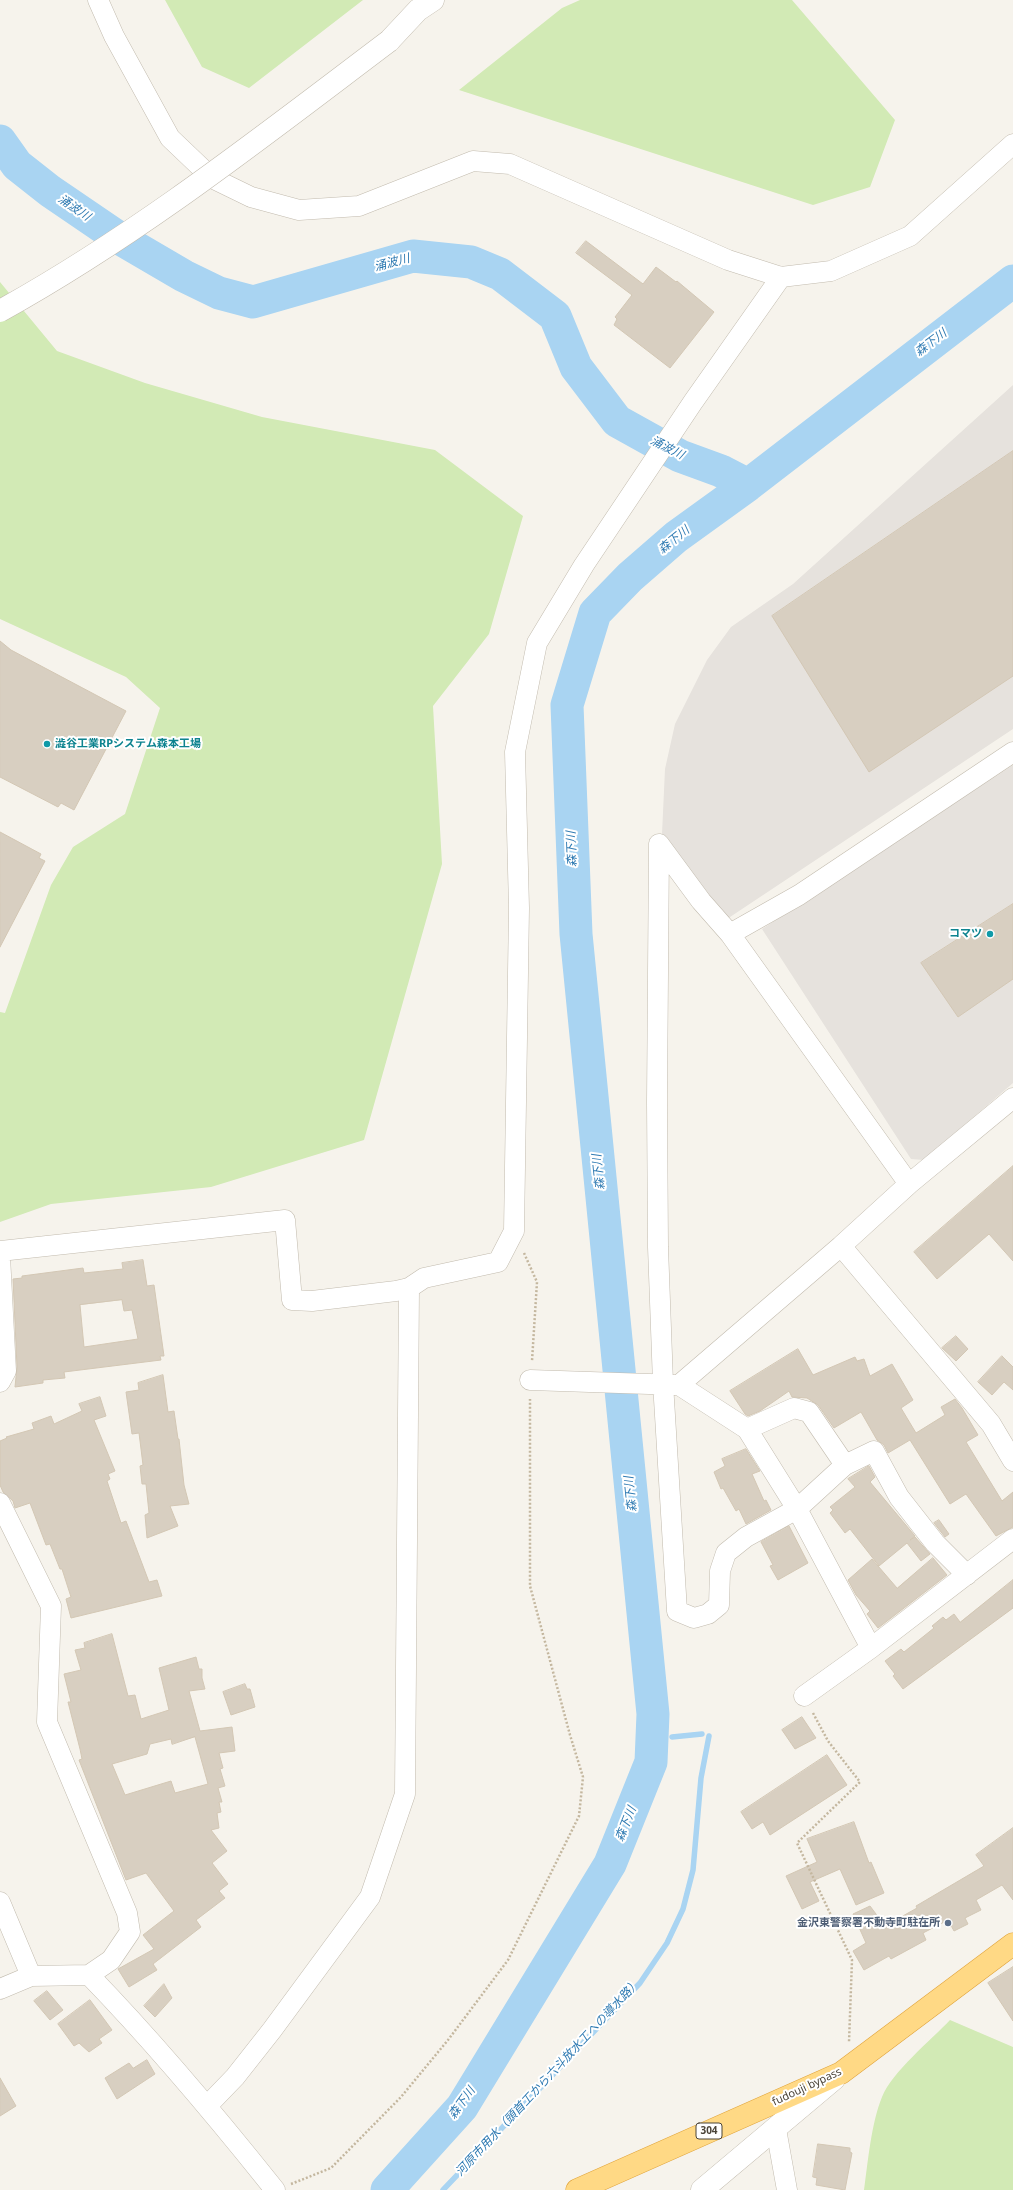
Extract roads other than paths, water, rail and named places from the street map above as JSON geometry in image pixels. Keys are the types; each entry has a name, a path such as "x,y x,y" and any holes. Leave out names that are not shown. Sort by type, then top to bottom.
{"highway":[{"name":"fudouji bypass","path":"578,2190 841,2073 1013,1944"}],"street":[{"path":"98,0 114,36 170,138 212,178 251,197 299,210 359,206 473,161 510,164 728,260 781,278 831,271 910,236 1013,144"},
{"path":"0,311 46,285 178,200 389,41 421,3"},
{"path":"0,1251 285,1220 292,1300 312,1301 409,1288 424,1278 498,1262 514,1231 519,908 515,752 537,643 584,566 682,418 781,278"},
{"path":"730,934 799,895 1013,752"},
{"path":"909,1184 730,934 701,901 659,844 657,1102 658,1247 677,1611 694,1618 708,1614 719,1605 720,1571 726,1552 746,1537 797,1509 845,1465 874,1451 899,1497 935,1543 967,1575"},
{"path":"666,1384 841,1246 909,1184 1013,1098"},
{"path":"841,1246 991,1424 1013,1462"},
{"path":"0,1256 6,1371 0,1382"},
{"path":"207,2106 235,2077 268,2036 370,1897 405,1794 409,1288"},
{"path":"536,1380 666,1384 747,1429 797,1509 871,1648"},
{"path":"747,1429 794,1408 809,1412 845,1465"},
{"path":"0,1503 51,1606 47,1722 128,1912 130,1932 126,1941 110,1960 89,1975 31,1976 0,1989"},
{"path":"804,1696 871,1648 1013,1539"},
{"path":"0,1902 31,1976"},
{"path":"89,1975 116,2003 280,2189"},
{"path":"702,2190 841,2073"},
{"path":"776,2129 787,2190"}],"waterway":[{"name":"涌波川","path":"0,141 17,165 50,191 119,238 184,276 219,293 253,302 413,256 471,262 500,274 555,316 576,367 617,421 680,456 721,471 748,485"},
{"name":"森下川","path":"387,2190 462,2107 610,1864 651,1762 653,1714 576,934 567,705 595,613 630,577 676,537 748,485 1013,281"},
{"path":"672,1737 702,1734"},
{"name":"河原市用水（頭首工から六斗放水工への導水路）","path":"443,2190 640,1983 667,1943 683,1909 693,1870 701,1778 709,1736"}],"place":[{"name":"澁谷工業RPシステム森本工場","path":"47,744"},
{"name":"コマツ","path":"990,934"},
{"name":"金沢東警察署不動寺町駐在所","path":"948,1923"}]}
